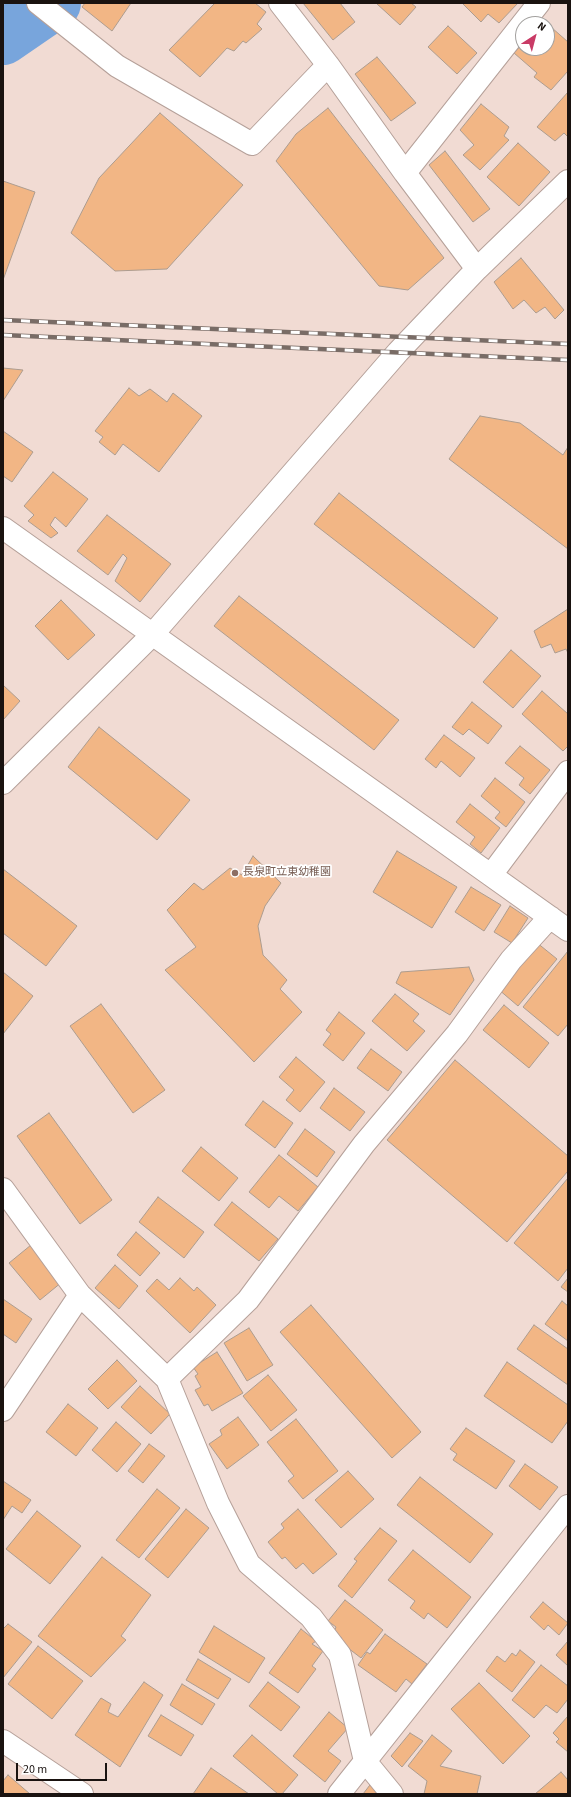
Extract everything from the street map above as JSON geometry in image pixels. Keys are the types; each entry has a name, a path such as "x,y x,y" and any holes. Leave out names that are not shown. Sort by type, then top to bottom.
{"street":[{"path":"38,3 117,66 252,144 328,65"},
{"path":"280,3 328,65 405,173 477,269"},
{"path":"405,173 539,3"},
{"path":"3,783 152,635 398,352 477,269 568,181"},
{"path":"3,528 568,930"},
{"path":"491,875 568,772"},
{"path":"167,1379 248,1300 364,1144 457,1034 511,960 550,917"},
{"path":"3,1189 80,1294 167,1379 218,1503 249,1564 311,1617 340,1655 365,1761 392,1794"},
{"path":"3,1410 80,1294"},
{"path":"339,1794 568,1506"},
{"path":"3,1741 82,1794"}],"building":[{"path":"85,3 131,3 112,31 82,7"},
{"path":"215,3 255,3 266,12 257,24 262,29 246,43 243,41 234,51 227,48 200,77 169,50"},
{"path":"303,3 340,3 355,22 333,40"},
{"path":"376,3 411,3 416,7 400,25"},
{"path":"462,3 518,3 499,23 488,14 481,22"},
{"path":"448,26 477,53 457,74 428,47"},
{"path":"555,31 568,42 568,71 551,90 534,77 537,73 517,56 555,56"},
{"path":"377,57 416,103 391,121 355,74"},
{"path":"568,92 568,137 564,133 555,141 537,127"},
{"path":"481,104 509,127 504,136 509,140 480,170 463,155 474,145 460,130"},
{"path":"328,108 444,258 408,290 379,286 276,161 296,134"},
{"path":"160,113 243,185 167,269 115,271 71,233 99,178"},
{"path":"518,143 550,172 519,206 487,177"},
{"path":"445,151 490,209 473,222 429,165"},
{"path":"3,181 35,192 3,280"},
{"path":"521,258 564,310 555,319 545,307 536,313 524,300 513,309 494,282"},
{"path":"3,368 23,370 3,401"},
{"path":"129,388 139,396 150,389 167,402 173,393 202,416 159,472 123,444 115,455 99,442 103,437 95,431"},
{"path":"480,416 520,423 563,455 568,447 568,549 449,459"},
{"path":"3,431 33,452 12,482 3,476"},
{"path":"53,472 88,499 66,527 55,517 50,525 58,533 51,538 28,521 34,515 24,506"},
{"path":"339,493 498,618 474,648 314,524"},
{"path":"107,515 171,564 140,602 115,581 127,558 123,554 108,575 77,551"},
{"path":"239,596 399,720 374,750 214,626"},
{"path":"61,600 95,635 68,660 35,626"},
{"path":"568,609 568,653 566,649 555,653 551,644 541,648 534,631"},
{"path":"511,650 541,676 513,708 483,682"},
{"path":"3,685 20,701 3,720"},
{"path":"542,691 568,714 568,746 563,751 522,714"},
{"path":"472,702 502,726 488,744 469,729 463,735 452,727"},
{"path":"99,727 190,800 157,840 68,767"},
{"path":"444,735 475,758 460,777 441,761 436,768 425,759"},
{"path":"520,746 550,770 530,794 519,785 524,778 505,763"},
{"path":"495,778 525,802 506,827 495,818 500,812 481,796"},
{"path":"470,804 500,828 481,853 470,844 475,837 456,822"},
{"path":"397,851 457,887 432,928 373,892"},
{"path":"253,856 281,883 265,906 258,926 263,955 287,980 280,989 302,1012 254,1062 165,970 196,947 167,910 194,883 203,890 230,868 242,875"},
{"path":"3,869 77,926 46,966 3,933"},
{"path":"471,887 501,905 484,931 455,912"},
{"path":"510,906 528,918 512,943 494,932"},
{"path":"536,942 557,959 518,1006 498,989"},
{"path":"568,951 568,1024 558,1036 523,1007"},
{"path":"469,967 474,980 450,1015 396,983 401,972"},
{"path":"3,972 33,996 3,1034"},
{"path":"395,994 419,1014 413,1021 425,1031 407,1051 372,1021"},
{"path":"101,1004 165,1090 133,1113 70,1026"},
{"path":"504,1005 549,1043 529,1068 483,1030"},
{"path":"339,1012 365,1033 343,1061 323,1045 331,1034 326,1030"},
{"path":"371,1049 402,1072 388,1091 357,1068"},
{"path":"296,1057 325,1082 300,1112 286,1100 294,1090 279,1077"},
{"path":"455,1060 568,1156 568,1171 507,1242 387,1140"},
{"path":"334,1088 365,1112 350,1131 320,1108"},
{"path":"263,1101 293,1123 275,1148 245,1125"},
{"path":"49,1113 112,1200 80,1224 17,1136"},
{"path":"305,1129 335,1152 317,1177 287,1154"},
{"path":"201,1147 238,1178 219,1201 182,1171"},
{"path":"279,1155 318,1187 298,1211 279,1196 269,1208 249,1192"},
{"path":"568,1178 568,1268 558,1281 514,1243"},
{"path":"158,1197 204,1232 184,1258 139,1222"},
{"path":"232,1202 278,1239 259,1261 214,1225"},
{"path":"136,1232 160,1253 140,1276 117,1255"},
{"path":"31,1245 62,1282 40,1300 9,1263"},
{"path":"115,1265 138,1286 119,1309 95,1288"},
{"path":"180,1278 194,1291 197,1287 216,1305 190,1333 146,1291 157,1279 169,1290"},
{"path":"568,1278 568,1292 561,1287"},
{"path":"3,1299 32,1319 16,1343 3,1334"},
{"path":"562,1301 568,1306 568,1341 545,1324"},
{"path":"311,1305 421,1432 392,1458 280,1332"},
{"path":"534,1325 568,1349 568,1385 517,1349"},
{"path":"249,1328 273,1365 247,1381 224,1343"},
{"path":"217,1352 243,1393 212,1411 208,1404 204,1406 195,1390 201,1387 195,1376 198,1374 193,1367"},
{"path":"117,1360 137,1381 108,1409 88,1389"},
{"path":"507,1362 568,1405 568,1421 552,1443 484,1396"},
{"path":"268,1375 297,1410 271,1431 243,1396"},
{"path":"140,1386 170,1414 151,1434 121,1407"},
{"path":"68,1404 98,1428 76,1456 46,1432"},
{"path":"238,1417 259,1445 227,1469 209,1444 222,1435 220,1430"},
{"path":"296,1419 338,1471 303,1499 288,1481 294,1476 267,1442"},
{"path":"116,1422 141,1444 117,1472 92,1450"},
{"path":"466,1428 515,1461 496,1489 453,1460 457,1454 450,1449"},
{"path":"149,1444 165,1456 143,1483 128,1471"},
{"path":"525,1464 558,1487 540,1510 509,1486"},
{"path":"348,1471 374,1499 341,1528 315,1500"},
{"path":"420,1477 493,1534 470,1563 397,1505"},
{"path":"3,1481 31,1500 22,1513 12,1506 3,1520"},
{"path":"157,1489 180,1508 139,1558 116,1540"},
{"path":"186,1509 209,1528 168,1578 145,1559"},
{"path":"298,1509 337,1554 313,1574 303,1563 296,1569 285,1557 282,1559 268,1542 284,1528 281,1524"},
{"path":"37,1511 81,1546 50,1584 6,1549"},
{"path":"380,1528 397,1541 352,1598 338,1586 357,1561 354,1559"},
{"path":"413,1550 471,1597 447,1628 428,1613 424,1619 410,1608 415,1601 388,1580"},
{"path":"102,1557 151,1595 121,1636 126,1640 91,1677 38,1636"},
{"path":"345,1600 383,1630 361,1658 339,1641 342,1638 334,1632 336,1627 328,1621"},
{"path":"543,1602 568,1623 559,1635 548,1625 544,1630 530,1617"},
{"path":"8,1624 32,1642 3,1678 3,1629"},
{"path":"214,1626 265,1658 249,1683 199,1652"},
{"path":"301,1629 316,1641 312,1644 323,1651 312,1666 316,1669 298,1693 269,1673"},
{"path":"385,1634 427,1664 412,1684 406,1679 396,1692 358,1665 367,1652 370,1654"},
{"path":"568,1641 568,1666 556,1655"},
{"path":"38,1646 83,1681 52,1719 8,1684"},
{"path":"520,1650 535,1662 512,1692 486,1671 497,1656 505,1662 512,1653 516,1656"},
{"path":"198,1659 231,1679 218,1699 186,1680"},
{"path":"541,1665 568,1686 568,1699 557,1713 546,1705 534,1718 512,1700"},
{"path":"144,1682 163,1695 120,1767 75,1735 101,1698 111,1704 108,1712 118,1717"},
{"path":"268,1682 300,1707 281,1731 249,1706"},
{"path":"479,1683 530,1736 503,1764 451,1709"},
{"path":"182,1684 215,1704 202,1725 170,1705"},
{"path":"329,1712 348,1728 328,1751 341,1761 325,1782 293,1756"},
{"path":"161,1715 194,1735 181,1756 148,1736"},
{"path":"568,1716 568,1752 556,1742 559,1739 553,1733"},
{"path":"410,1733 423,1741 402,1767 391,1756"},
{"path":"252,1735 298,1775 282,1794 278,1794 233,1756"},
{"path":"432,1735 452,1751 440,1766 481,1776 477,1794 424,1794 427,1781 408,1766"},
{"path":"211,1768 249,1794 193,1794"},
{"path":"561,1772 568,1780 568,1794 535,1794"},
{"path":"8,1775 30,1794 3,1794 3,1781"},
{"path":"373,1781 383,1794 363,1794"}],"waterway":[{"path":"3,38 54,3"}],"railway":[{"path":"3,320 568,344"},
{"path":"3,335 568,360"}],"place":[{"name":"長泉町立東幼稚園","path":"235,873"}]}
